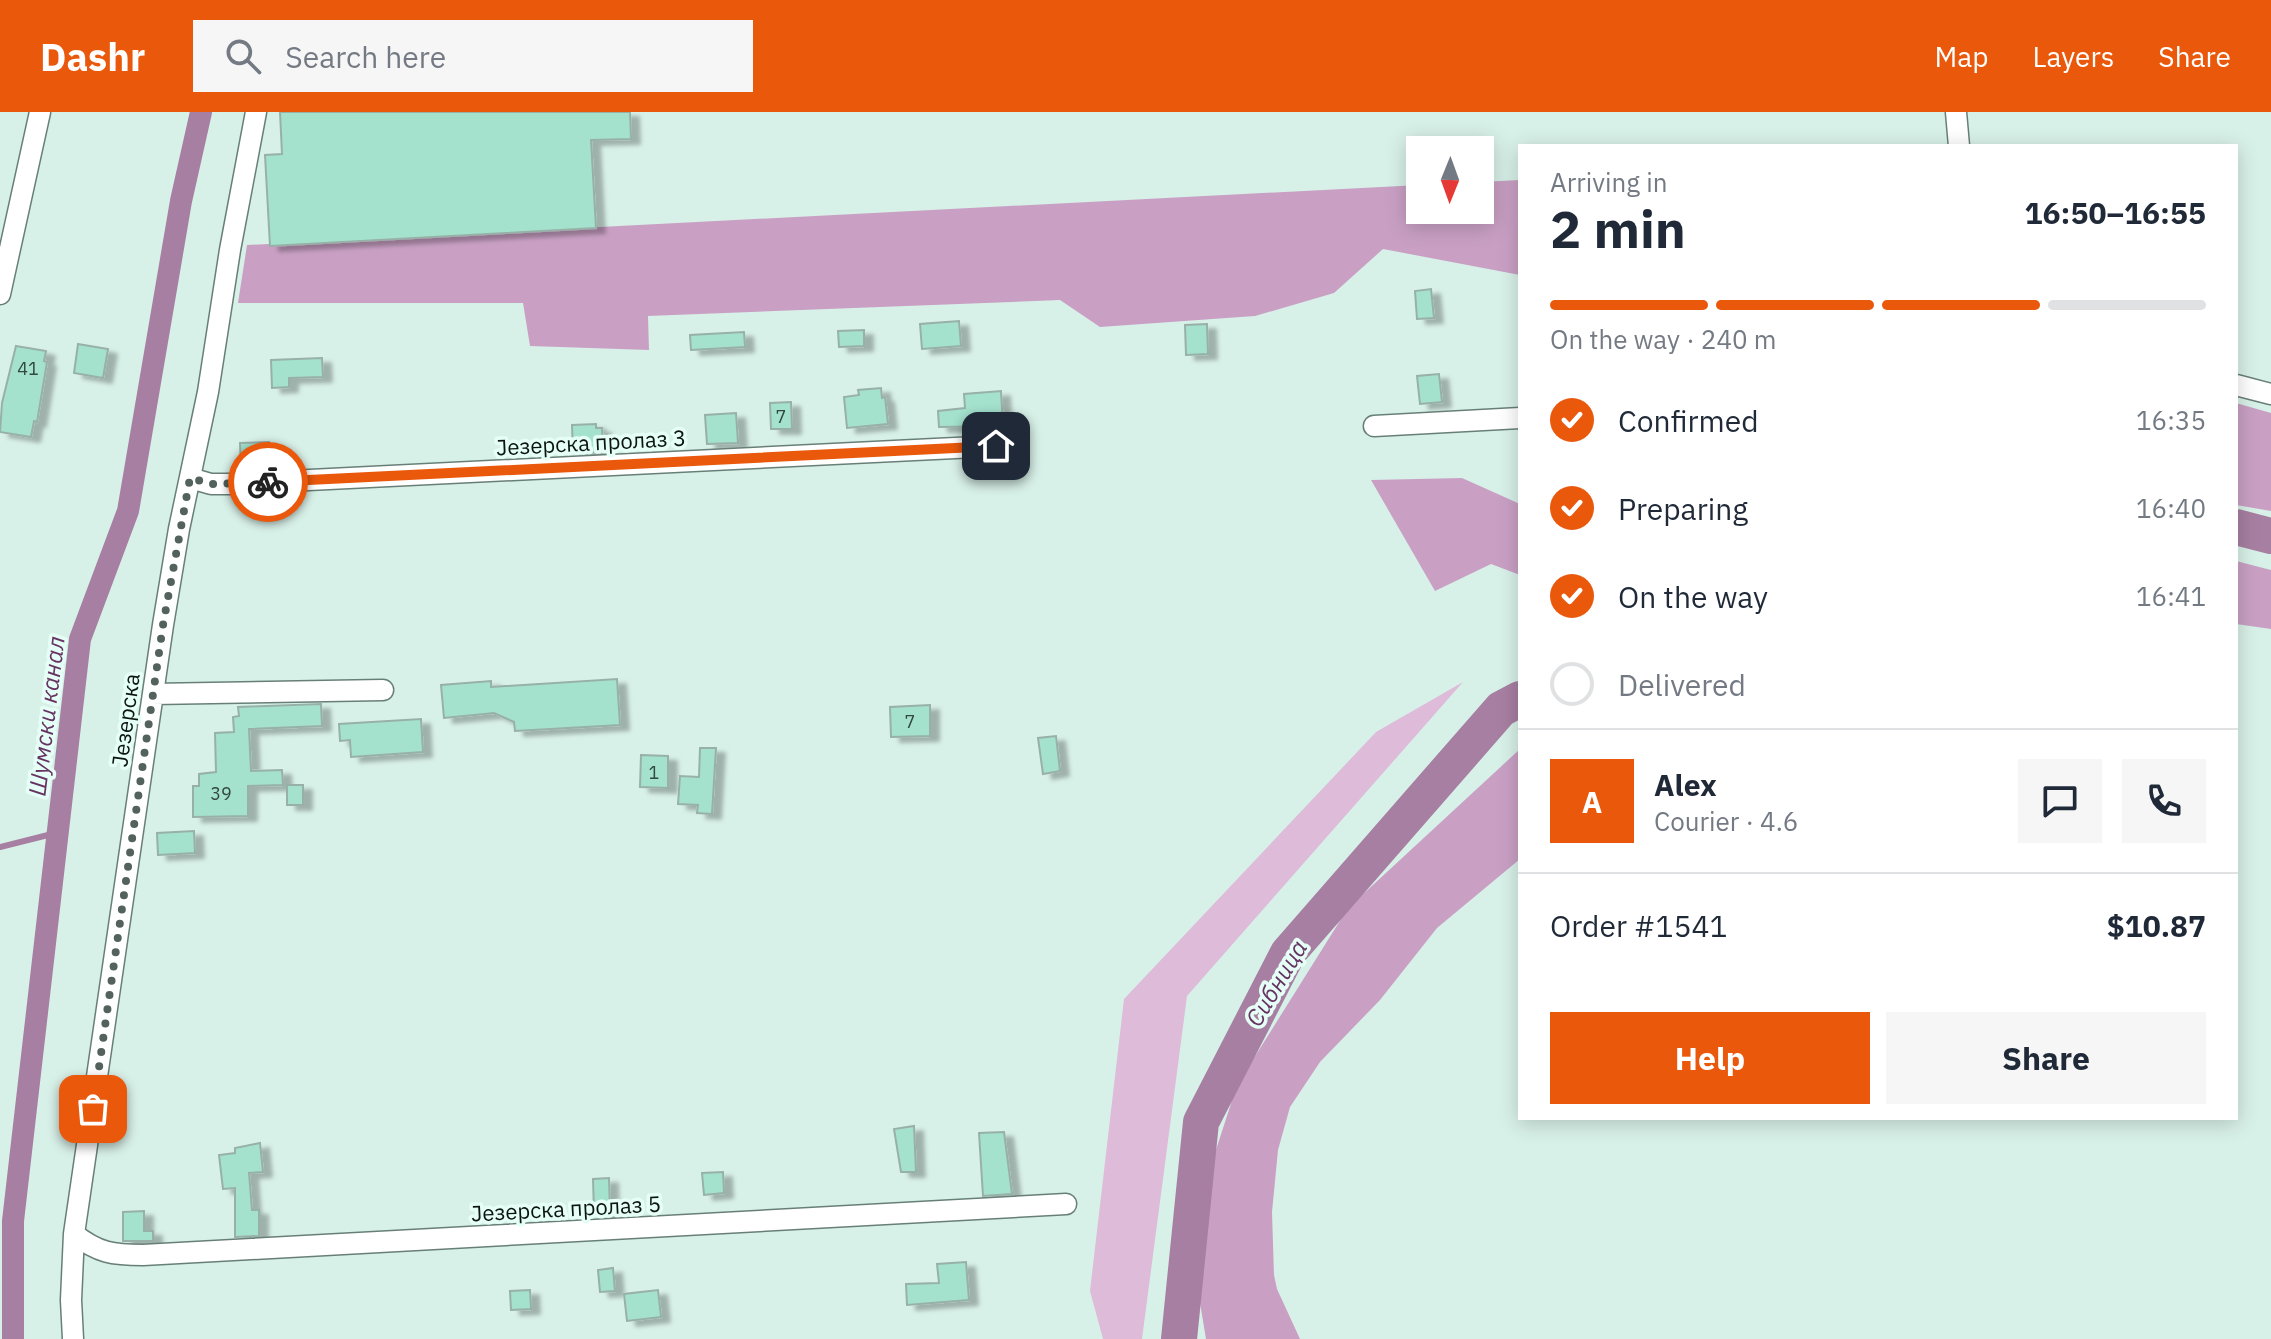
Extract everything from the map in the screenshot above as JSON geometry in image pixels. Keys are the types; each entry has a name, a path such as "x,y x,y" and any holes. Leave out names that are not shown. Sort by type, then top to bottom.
{"street":[{"path":"0,294 40,112"},
{"name":"Језерска","path":"73,1339 74,1234 163,625 208,392 256,112"},
{"path":"1956,112 1959,144"},
{"path":"2238,386 2271,394"},
{"path":"1374,426 1518,418"},
{"name":"Језерска пролаз 3","path":"190,478 211,484 230,484 996,446"},
{"path":"153,694 383,690"},
{"name":"Језерска пролаз 5","path":"74,1234 91,1247 117,1255 143,1255 1066,1204"}],"shaded area":[{"path":"1518,180 1518,275 1383,249 1334,293 1255,316 1100,327 1060,300 648,316 649,350 530,346 523,303 238,303 247,245 1406,186 1406,224 1494,224 1494,181"},
{"path":"2238,404 2271,413 2271,511 2238,505"},
{"path":"1462,478 1518,503 1518,574 1491,564 1435,591 1371,480"},
{"path":"2238,562 2271,570 2271,629 2238,624"},
{"path":"1463,682 1187,996 1142,1339 1103,1339 1090,1291 1124,999 1376,732"},
{"path":"1518,751 1518,861 1437,928 1380,1000 1320,1062 1290,1107 1278,1150 1272,1212 1274,1275 1277,1289 1300,1339 1206,1339 1200,1303 1214,1156 1237,1085 1348,908"}],"building":[{"path":"280,112 630,112 631,139 591,140 596,228 270,246 265,155 282,154"},
{"path":"1431,289 1434,318 1417,319 1415,291"},
{"path":"959,321 961,346 922,349 920,324"},
{"path":"1207,324 1208,354 1186,355 1185,325"},
{"path":"864,330 864,346 839,347 838,331"},
{"path":"744,332 745,347 691,350 690,335"},
{"path":"78,344 108,349 103,378 74,373"},
{"path":"16,346 46,351 37,422 34,421 31,437 0,432 2,403"},
{"path":"322,358 323,377 289,378 289,387 272,388 271,360"},
{"path":"1439,374 1442,402 1420,404 1417,376"},
{"path":"881,388 888,424 847,428 844,397 859,395 858,390"},
{"path":"1001,391 1003,426 939,427 938,411 965,408 964,394"},
{"path":"791,402 792,429 771,429 770,403"},
{"path":"736,413 738,443 707,444 705,415"},
{"path":"596,424 596,428 602,428 603,452 573,453 572,425"},
{"path":"269,442 269,446 279,446 279,469 241,470 240,443"},
{"path":"617,679 620,725 515,731 514,722 494,713 444,718 441,685 491,681 491,687"},
{"path":"321,704 322,726 249,729 251,771 282,770 283,785 248,786 248,816 193,817 193,786 199,786 199,774 216,772 215,733 234,732 233,717 239,716 238,707"},
{"path":"930,705 930,736 891,737 890,707"},
{"path":"421,719 423,752 351,757 350,740 340,741 339,724"},
{"path":"1056,736 1060,771 1043,774 1038,738"},
{"path":"700,748 716,748 712,814 697,813 698,805 678,804 680,776 699,777"},
{"path":"641,755 668,756 668,788 640,787"},
{"path":"287,785 303,785 303,805 287,805"},
{"path":"194,831 195,853 158,855 157,833"},
{"path":"914,1126 916,1172 901,1172 894,1129"},
{"path":"1004,1132 1012,1194 983,1196 979,1133"},
{"path":"260,1143 263,1172 249,1173 252,1210 259,1210 259,1236 235,1237 235,1188 223,1189 219,1155 235,1153 235,1148"},
{"path":"723,1172 724,1193 704,1195 702,1173"},
{"path":"609,1178 610,1213 594,1213 593,1179"},
{"path":"144,1211 144,1231 153,1231 153,1241 123,1241 123,1212"},
{"path":"966,1262 969,1300 907,1305 906,1284 939,1283 937,1264"},
{"path":"613,1268 615,1291 600,1292 598,1270"},
{"path":"530,1290 531,1309 511,1310 510,1291"},
{"path":"658,1290 661,1317 627,1321 624,1294"}],"waterway":[{"name":"Шумски канал","path":"13,1339 13,1221 80,639 128,511 181,201 201,112"},
{"name":"Сибница","path":"2238,528 2271,536"},
{"name":"Сибница","path":"1179,1339 1201,1122 1288,953 1501,709 1518,700"},
{"path":"0,847 56,833"}],"way so far":[{"path":"93,1109 163,625 190,478 211,484 268,482"}],"route":[{"path":"268,482 996,446"}]}
